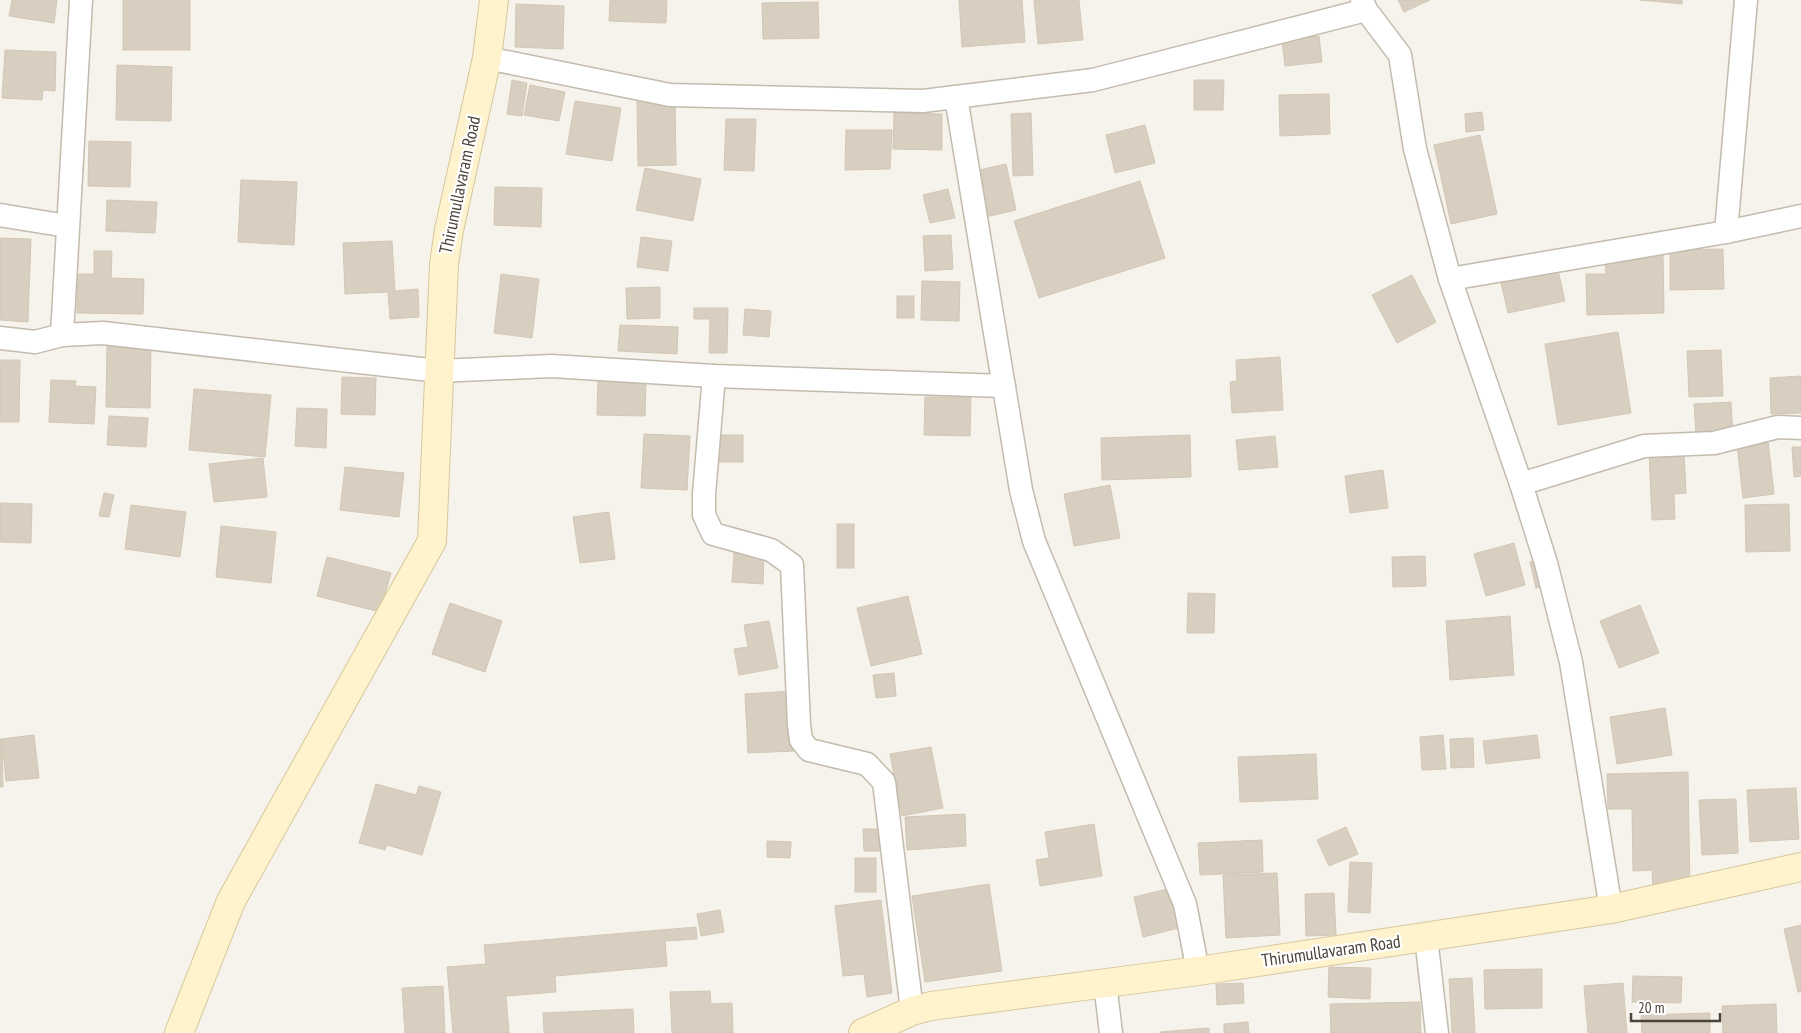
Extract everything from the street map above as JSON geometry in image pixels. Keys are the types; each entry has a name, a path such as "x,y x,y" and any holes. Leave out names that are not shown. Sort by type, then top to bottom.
{"street":[{"path":"62,335 81,0"},
{"name":"Thirumullavaram Road","path":"178,1033 231,901 432,542 445,256 487,58 494,0"},
{"path":"1726,232 1746,0"},
{"path":"487,58 670,95 924,101 1093,80 1364,5 1400,55 1415,149 1450,279 1521,484 1546,563 1571,662 1611,909"},
{"path":"956,97 1021,490 1034,542 1185,904 1198,971"},
{"path":"0,215 67,226"},
{"path":"1450,279 1726,232 1801,216"},
{"path":"0,338 35,342 62,335 103,333 439,370 551,366 714,376 1004,386"},
{"path":"714,376 704,494 704,515 713,534 772,550 792,565 801,740 809,750 867,764 884,782 912,1011"},
{"path":"1521,484 1644,446 1714,443 1778,427 1801,428"},
{"name":"Thirumullavaram Road","path":"863,1033 912,1011 931,1006 1198,971 1611,909 1801,867"},
{"path":"1426,937 1437,1033"},
{"path":"1105,984 1111,1033"}],"building":[{"path":"12,0 57,0 54,23 9,16"},
{"path":"123,0 190,0 190,50 123,50"},
{"path":"610,0 667,0 666,23 609,21"},
{"path":"959,0 1022,0 1025,42 962,47"},
{"path":"1034,0 1079,0 1083,40 1038,44"},
{"path":"1398,0 1430,0 1404,12"},
{"path":"1640,0 1682,0 1682,4"},
{"path":"818,2 819,38 763,39 762,3"},
{"path":"516,4 564,6 563,49 515,47"},
{"path":"1319,36 1322,62 1285,66 1282,40"},
{"path":"5,50 56,52 55,91 43,90 42,100 2,98"},
{"path":"117,65 172,67 171,121 116,120"},
{"path":"512,80 527,83 522,116 507,114"},
{"path":"1194,80 1224,80 1223,110 1194,110"},
{"path":"530,85 565,92 559,121 524,115"},
{"path":"1329,94 1330,134 1280,136 1279,95"},
{"path":"675,99 676,165 638,166 637,100"},
{"path":"575,101 621,108 612,161 566,154"},
{"path":"1482,112 1484,130 1466,132 1465,114"},
{"path":"894,113 942,114 942,150 893,149"},
{"path":"1031,113 1033,175 1013,176 1011,114"},
{"path":"726,119 756,119 754,171 724,170"},
{"path":"1145,125 1155,163 1115,173 1106,135"},
{"path":"846,130 892,130 890,169 845,170"},
{"path":"1480,135 1497,214 1451,224 1434,145"},
{"path":"89,141 131,142 130,187 88,186"},
{"path":"1006,164 1016,210 981,218 970,172"},
{"path":"645,168 701,179 693,221 636,210"},
{"path":"241,180 297,182 294,245 238,242"},
{"path":"1140,181 1165,258 1039,298 1014,221"},
{"path":"495,187 542,188 541,227 494,225"},
{"path":"948,189 955,218 930,223 923,195"},
{"path":"107,200 157,202 155,233 106,231"},
{"path":"951,235 953,269 925,271 923,236"},
{"path":"641,237 672,241 668,271 637,267"},
{"path":"0,238 31,239 28,322 0,320"},
{"path":"392,241 395,291 418,289 419,317 390,319 388,292 345,294 343,243"},
{"path":"1723,249 1724,289 1670,290 1670,250"},
{"path":"94,251 112,251 111,278 144,279 143,314 77,313 77,274 94,274"},
{"path":"1663,255 1664,313 1587,315 1586,274 1606,274 1605,257"},
{"path":"1558,270 1565,301 1508,313 1501,283"},
{"path":"501,274 539,279 532,338 494,333"},
{"path":"1412,275 1436,322 1397,343 1372,295"},
{"path":"922,281 960,282 959,321 921,320"},
{"path":"660,287 660,318 627,319 626,288"},
{"path":"897,296 914,296 914,318 897,318"},
{"path":"694,308 728,308 727,353 709,353 710,319 694,319"},
{"path":"745,309 771,311 769,337 743,335"},
{"path":"620,325 678,327 677,354 618,351"},
{"path":"1618,332 1631,413 1558,425 1545,344"},
{"path":"107,344 151,345 150,408 106,407"},
{"path":"1721,350 1723,396 1689,397 1687,351"},
{"path":"1280,357 1283,410 1232,413 1230,382 1237,381 1236,360"},
{"path":"0,360 20,360 19,422 0,422"},
{"path":"1801,376 1801,413 1771,414 1770,378"},
{"path":"342,377 376,378 375,415 341,414"},
{"path":"598,377 646,379 645,416 597,415"},
{"path":"51,380 76,381 75,386 96,387 94,424 49,422"},
{"path":"194,389 271,395 265,457 189,450"},
{"path":"925,397 971,397 970,436 924,435"},
{"path":"1731,402 1733,434 1696,436 1694,404"},
{"path":"297,408 327,409 326,448 295,446"},
{"path":"109,416 148,418 146,447 107,445"},
{"path":"644,434 690,436 687,490 641,488"},
{"path":"720,435 743,435 743,462 719,462"},
{"path":"1190,435 1191,477 1102,480 1101,438"},
{"path":"1275,436 1278,467 1239,470 1236,440"},
{"path":"1768,441 1774,494 1743,498 1737,445"},
{"path":"1792,447 1801,447 1801,476 1794,477"},
{"path":"1684,451 1686,493 1674,494 1675,519 1652,520 1649,452"},
{"path":"263,458 267,497 214,502 209,464"},
{"path":"345,467 404,473 399,517 340,510"},
{"path":"1383,470 1388,508 1350,513 1345,476"},
{"path":"1110,485 1120,538 1074,546 1064,494"},
{"path":"104,493 114,495 109,517 99,516"},
{"path":"0,503 32,504 31,543 0,542"},
{"path":"1789,504 1790,551 1746,552 1745,505"},
{"path":"131,505 186,512 180,557 125,549"},
{"path":"609,512 615,559 580,563 573,517"},
{"path":"837,524 854,524 854,568 837,568"},
{"path":"221,526 276,532 271,583 216,577"},
{"path":"1514,543 1525,585 1486,596 1474,554"},
{"path":"734,553 764,554 763,584 732,582"},
{"path":"1425,556 1426,586 1393,587 1392,557"},
{"path":"327,557 391,573 380,612 317,596"},
{"path":"1540,559 1547,585 1536,588 1530,562"},
{"path":"1188,593 1215,594 1214,633 1187,633"},
{"path":"908,596 922,654 871,666 857,608"},
{"path":"450,603 502,621 485,672 432,654"},
{"path":"1640,605 1659,653 1619,668 1600,621"},
{"path":"1510,616 1514,675 1450,680 1446,621"},
{"path":"769,621 778,668 739,675 734,649 748,647 744,625"},
{"path":"894,673 896,696 876,698 873,675"},
{"path":"791,691 794,751 748,753 745,694"},
{"path":"1665,708 1672,755 1617,764 1610,717"},
{"path":"34,735 39,778 6,781 2,739"},
{"path":"1443,735 1446,769 1422,770 1420,737"},
{"path":"1537,735 1540,758 1486,764 1483,741"},
{"path":"1473,738 1474,767 1451,768 1450,739"},
{"path":"0,739 2,739 3,787 0,787"},
{"path":"931,747 943,808 902,816 890,754"},
{"path":"1316,754 1318,799 1240,802 1238,757"},
{"path":"1688,772 1690,891 1653,892 1652,870 1633,871 1632,809 1608,809 1607,774"},
{"path":"376,784 416,795 419,786 441,792 422,855 387,845 385,850 359,843"},
{"path":"1796,788 1799,839 1750,842 1747,790"},
{"path":"1736,799 1738,853 1702,855 1699,800"},
{"path":"965,814 966,846 907,850 905,817"},
{"path":"1094,824 1102,876 1040,886 1036,860 1049,858 1045,832"},
{"path":"1346,827 1358,854 1329,866 1317,840"},
{"path":"863,829 882,829 882,851 864,851"},
{"path":"1262,840 1263,872 1200,875 1198,843"},
{"path":"767,841 791,842 790,858 767,857"},
{"path":"855,858 876,858 876,892 855,892"},
{"path":"1350,862 1372,863 1370,913 1348,912"},
{"path":"1277,873 1280,935 1226,938 1223,875"},
{"path":"989,884 1002,971 925,982 912,896"},
{"path":"1184,885 1194,924 1143,937 1134,897"},
{"path":"1334,893 1336,935 1306,936 1305,894"},
{"path":"881,900 892,993 867,997 864,974 843,976 835,906"},
{"path":"720,910 724,932 701,936 697,914"},
{"path":"1801,925 1801,992 1798,992 1784,929"},
{"path":"696,927 697,939 665,941 667,966 555,976 556,992 506,996 509,1033 453,1033 447,967 486,964 484,945"},
{"path":"1329,967 1371,968 1370,999 1328,997"},
{"path":"1542,969 1542,1008 1485,1009 1484,970"},
{"path":"1633,976 1682,977 1681,1003 1632,1002"},
{"path":"1472,978 1475,1033 1452,1033 1449,979"},
{"path":"1243,983 1244,1003 1217,1005 1216,984"},
{"path":"1623,983 1627,1033 1588,1033 1584,986"},
{"path":"443,986 445,1033 405,1033 402,988"},
{"path":"710,991 711,1004 732,1003 733,1033 672,1033 670,992"},
{"path":"1420,1002 1421,1033 1331,1033 1330,1004"},
{"path":"1776,1004 1777,1033 1723,1033 1722,1006"},
{"path":"633,1009 634,1033 544,1033 543,1013"},
{"path":"1710,1013 1710,1033 1642,1033 1641,1015"},
{"path":"1248,1022 1249,1033 1224,1033 1224,1024"},
{"path":"1209,1028 1209,1033 1160,1033 1160,1032"}]}
